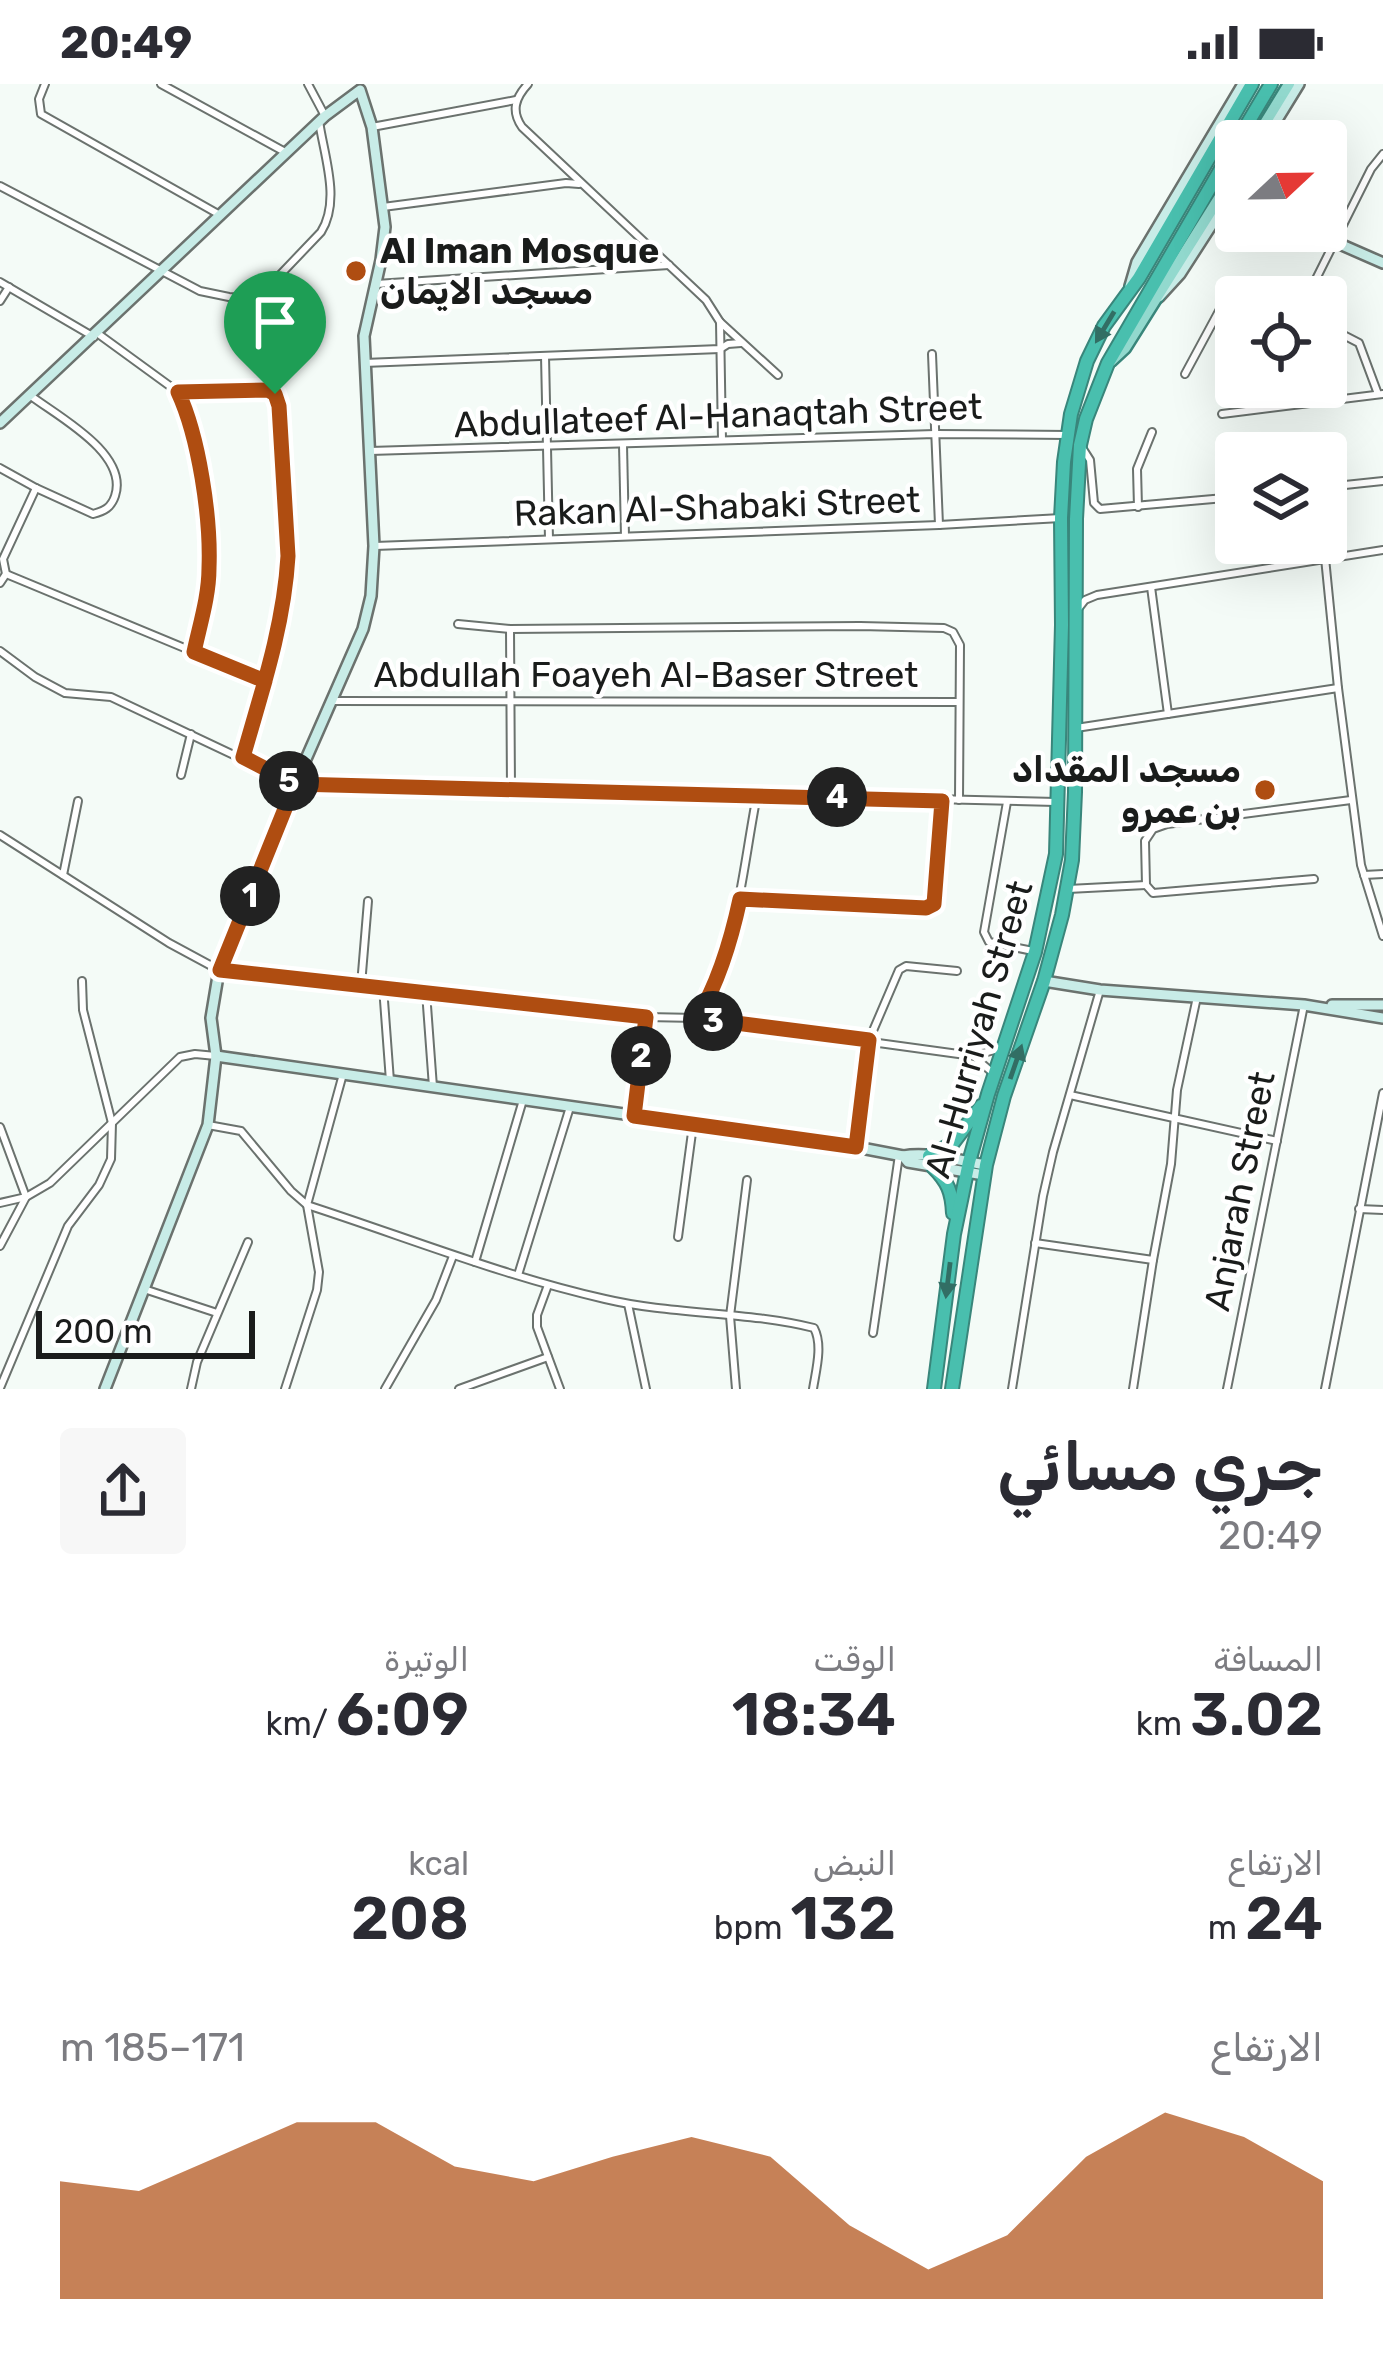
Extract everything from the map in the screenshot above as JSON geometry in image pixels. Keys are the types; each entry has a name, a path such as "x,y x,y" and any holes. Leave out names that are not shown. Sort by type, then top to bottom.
{"highway":[{"name":"Al-Hurriyah Street","path":"934,1389 954,1234 968,1167 1052,884 1059,831 1061,518 1068,435 1090,353 1103,326 1130,291 1252,84"},
{"name":"Al-Hurriyah Street","path":"1249,120 1271,84"},
{"name":"Al-Hurriyah Street","path":"952,1389 985,1170 1068,889 1075,832 1080,445 1093,395 1108,363 1215,178"},
{"path":"954,1234 952,1192 931,1161 953,1144 988,1094"}],"main road":[{"path":"1267,120 1289,84"},
{"path":"1108,363 1125,348 1215,205"}],"street":[{"path":"45,84 39,100 41,114 220,214"},
{"path":"160,84 285,152"},
{"path":"258,298 328,219 331,199 322,118 308,84"},
{"path":"528,84 516,100 522,127 712,306 741,344 778,375"},
{"path":"1130,291 1137,262 1243,84"},
{"path":"1277,120 1299,84"},
{"path":"0,424 359,87 371,127 384,245 365,322 374,546 371,596 363,629 220,970 211,1018 216,1055 208,1125 105,1389"},
{"path":"371,127 516,100"},
{"path":"1347,216 1383,154"},
{"path":"383,206 582,184"},
{"path":"0,186 209,294 304,299"},
{"path":"1155,301 1215,222"},
{"path":"1347,247 1383,262"},
{"path":"376,284 669,265"},
{"path":"0,282 96,335 178,392 268,390 277,399 288,556 279,624 243,757"},
{"path":"0,301 9,287"},
{"path":"1185,374 1215,318"},
{"path":"721,322 722,441"},
{"path":"1222,414 1381,394 1359,343 1347,337"},
{"path":"364,363 720,349 741,344"},
{"path":"932,354 940,525"},
{"path":"545,356 549,539"},
{"path":"178,392 191,430 207,524 209,569 194,652"},
{"path":"0,468 93,514 112,503 117,486 110,460 101,448 31,396"},
{"path":"1138,507 1138,469 1152,432"},
{"name":"Abdullateef Al-Hanaqtah Street","path":"370,451 935,434 1068,435"},
{"path":"623,445 625,536"},
{"path":"1080,445 1090,460 1096,506 1215,499"},
{"path":"1347,485 1383,481"},
{"path":"0,583 6,574 2,559 36,488"},
{"name":"Rakan Al-Shabaki Street","path":"374,546 1061,518"},
{"path":"1347,555 1383,550"},
{"path":"1075,612 1097,595 1286,564"},
{"path":"1325,564 1351,800 1364,875 1383,936"},
{"path":"6,574 265,681"},
{"path":"1075,580 1097,595"},
{"path":"1150,587 1168,714"},
{"path":"458,624 510,629 944,628 953,632 960,645 959,800"},
{"path":"510,629 511,790"},
{"path":"0,651 65,693 111,698 295,784 1059,802"},
{"path":"1076,728 1337,688"},
{"name":"Abdullah Foayeh Al-Baser Street","path":"333,700 959,702"},
{"path":"181,775 191,734"},
{"path":"697,1018 721,970 740,899 757,795"},
{"path":"1145,885 1145,841 1153,829 1351,800"},
{"path":"63,875 78,801"},
{"path":"740,899 930,907 936,900 942,801"},
{"path":"1006,802 984,932 989,942 1035,952"},
{"path":"0,835 169,944 220,970 646,1017 697,1018 973,1056 1004,1047"},
{"path":"1364,875 1383,874"},
{"path":"1068,889 1145,885 1154,893 1169,894 1314,879"},
{"path":"362,985 368,901"},
{"path":"856,1147 869,1040 902,967 957,971"},
{"path":"1044,980 1100,990 1304,1004 1383,1018"},
{"path":"0,1388 68,1226 106,1175 114,1139 83,1010 82,981"},
{"path":"383,986 390,1081"},
{"path":"1012,1389 1053,1152 1100,990"},
{"path":"426,992 434,1087"},
{"path":"1133,1389 1171,1164 1178,1090 1197,997"},
{"name":"Anjarah Street","path":"1227,1389 1304,1004"},
{"path":"1321,1007 1383,1006"},
{"path":"634,1116 646,1017"},
{"path":"0,1203 26,1197 50,1183 180,1057 195,1054 856,1147 985,1170"},
{"path":"973,1056 995,1075"},
{"path":"285,1389 317,1290 319,1272 307,1205 343,1074"},
{"path":"1325,1389 1383,1093"},
{"path":"1070,1095 1276,1141"},
{"path":"475,1262 523,1100"},
{"path":"518,1276 570,1107"},
{"path":"208,1125 241,1130 307,1205 454,1256 628,1304 814,1328 819,1342 814,1389"},
{"path":"678,1237 694,1125"},
{"path":"0,1126 26,1197 0,1246"},
{"path":"873,1333 901,1156"},
{"path":"736,1389 730,1316 747,1180"},
{"path":"1359,1209 1383,1210"},
{"path":"191,1389 197,1362 248,1242"},
{"path":"1035,1243 1153,1260"},
{"path":"385,1389 443,1287 454,1256"},
{"path":"548,1285 536,1321 560,1389"},
{"path":"144,1289 217,1313"},
{"path":"628,1304 646,1389"},
{"path":"458,1389 548,1357"}],"place":[{"name":"Al Iman Mosque مسجد الايمان","path":"356,271"},
{"name":"مسجد المقداد بن عمرو","path":"1265,790"}],"route":[{"path":"275,394 268,390 178,392 191,430 207,524 209,569 194,652 265,681 243,757 295,784 942,801 934,904 926,908 740,899 721,970 697,1018 869,1040 856,1147 634,1116 646,1017 220,970 295,784 243,757 265,681 279,624 288,556 275,394"}]}
